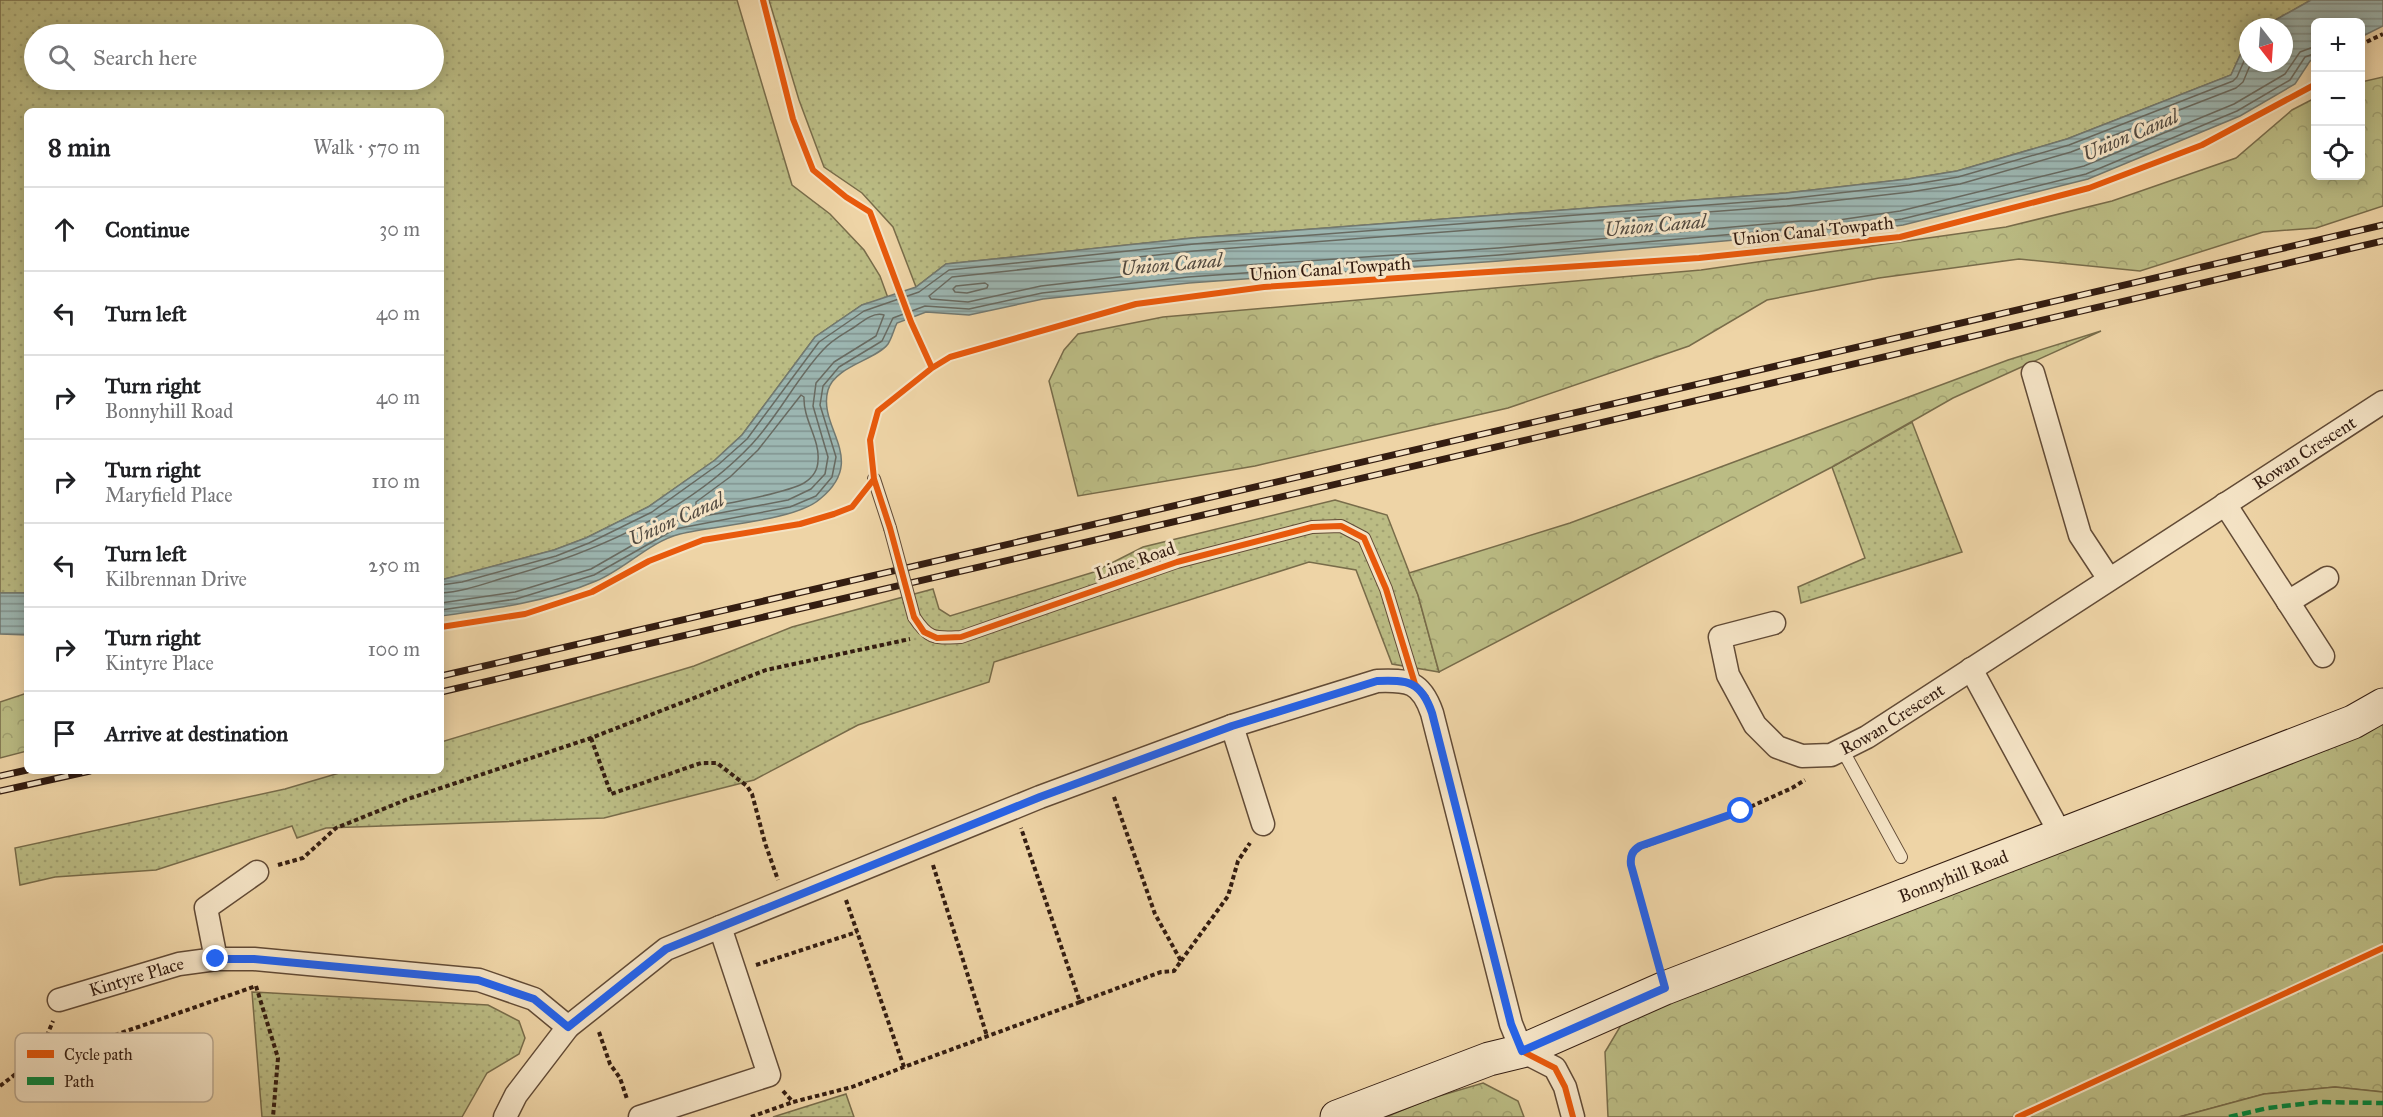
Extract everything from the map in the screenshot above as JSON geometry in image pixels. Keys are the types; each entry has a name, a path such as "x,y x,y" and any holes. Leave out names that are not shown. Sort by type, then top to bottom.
{"main road":[{"name":"Bonnyhill Road","path":"1337,1117 1489,1059 1522,1051 1665,988 2353,722 2383,705"}],"street":[{"path":"2033,373 2080,534 2109,579"},
{"name":"Rowan Crescent","path":"1774,623 1720,637 1728,675 1755,725 1777,747 1802,756 1831,755 1867,736 2383,402"},
{"path":"2224,504 2323,656"},
{"path":"2289,602 2326,578"},
{"path":"1971,669 2061,835"},
{"path":"506,1117 516,1095 568,1027 666,949 1014,808 1232,726 1377,681 1398,680 1415,684 1426,697 1432,713 1511,1024 1522,1051 1555,1068 1565,1087 1573,1117"},
{"path":"1232,726 1263,824"},
{"path":"216,959 206,908 257,872"},
{"path":"635,1112 769,1075 720,927"},
{"name":"Kintyre Place","path":"59,1000 179,964 216,959 254,959 478,980 534,999 568,1027"}],"lane":[{"path":"874,479 914,617 924,632"},
{"name":"Lime Road","path":"924,632 937,638 961,637 1177,562 1312,527 1341,526 1364,538 1386,589 1415,684"},
{"path":"1842,749 1901,857"}],"path":[{"path":"2365,43 2383,34"},
{"path":"257,872 303,858 336,828 408,799 591,738 766,670 904,642 924,632"},
{"path":"591,738 611,794 701,763 717,763 747,786 752,794 765,843 785,900"},
{"path":"1665,988 1631,865 1630,857 1634,850 1741,811 1792,788 1807,777 1815,767 1820,755"},
{"path":"1106,773 1155,914 1182,961"},
{"path":"1014,808 1080,1002"},
{"path":"926,843 987,1036"},
{"path":"751,1117 793,1102 852,1087 1161,972 1174,971 1228,896 1238,861"},
{"path":"854,921 904,1068"},
{"path":"746,969 857,932"},
{"path":"254,959 256,986 278,1058 273,1117"},
{"path":"121,1033 256,986"},
{"path":"50,1033 59,1000"},
{"path":"588,1011 601,1035 610,1064 620,1078 635,1112"},
{"path":"0,1086 15,1075"},
{"path":"769,1075 793,1102"}],"green space":[{"path":"0,0 737,0 792,185 830,214 864,250 880,276 888,298 862,305 815,337 742,435 715,460 648,507 586,538 554,550 444,579 444,108 24,108 24,593 0,593"},
{"path":"769,0 2311,0 2279,18 2239,18 2239,58 2231,75 2067,139 1957,171 1786,193 1193,238 946,264 916,287 893,227 862,193 824,167 799,100"},
{"path":"2383,77 2383,206 2316,228 2263,232 2140,271 2019,259 1879,278 1767,300 1689,346 1508,408 1255,466 1078,496 1049,381 1064,350 1078,334 1163,317 1701,270 2006,227 2112,201 2236,158 2292,110 2311,100 2311,180 2365,180 2365,81"},
{"path":"2101,331 1953,398 1832,467 1439,672 1418,595 1409,573 1570,523 2008,360"},
{"path":"1912,422 1962,552 1801,603 1798,587 1865,558 1832,467"},
{"path":"1335,500 1387,515 1418,595 1439,672 1392,664 1356,570 1309,562 994,662 989,682 858,725 754,780 604,818 326,828 297,838 292,826 156,870 55,877 20,885 15,848 285,789 336,774 444,774 444,741 694,666 792,627 933,589 939,609 950,616 1094,572 1143,547"},
{"path":"24,694 24,752 0,758 0,702"},
{"path":"2383,722 2383,1092 2335,1087 2264,1094 2179,1117 1608,1117 1605,1052 1624,1020 2341,744"},
{"path":"252,992 488,1005 519,1021 525,1038 519,1054 487,1073 462,1117 262,1117"},
{"path":"1483,1083 1518,1101 1524,1117 1386,1117 1429,1099"},
{"path":"2335,1087 2383,1092 2383,1117 2179,1117 2264,1094"},
{"path":"846,1094 854,1117 773,1117"}],"water":[{"name":"Union Canal","path":"2311,0 2383,0 2383,26 2365,35 2365,18 2311,18 2311,60 2295,84 2240,116 2088,179 1903,225 1832,235 1802,234 1499,261 1189,283 1043,299 969,315 926,312 897,323 888,344 882,350 847,369 832,382 828,390 827,404 841,457 840,470 834,484 820,499 808,506 774,517 680,534 647,549 607,576 558,594 500,607 444,616 444,579 554,550 586,538 648,507 715,460 742,435 815,337 862,305 916,287 946,264 1193,238 1786,193 1908,179 1957,171 2067,139 2231,75 2239,58 2239,72 2293,72 2293,18 2279,18"},
{"path":"0,593 24,593 24,635 0,634"}],"railway":[{"path":"444,675 2383,225"},
{"path":"444,691 2383,241"},
{"path":"0,776 24,771"},
{"path":"0,791 76,774"}],"marked path":[{"path":"2229,1117 2268,1108 2318,1102 2383,1103"}],"cycle path":[{"path":"763,0 793,119 813,170 846,197 870,212 911,322 932,368"},
{"name":"Union Canal Towpath","path":"1573,1117 1565,1087 1555,1068 1522,1051 1511,1024 1432,713 1426,697 1415,684 1386,589 1364,538 1341,526 1312,527 1177,562 961,637 937,638 924,632 914,617 874,479 870,440 878,411 932,368 950,357 1136,304 1264,287 1699,258 1900,237 2089,188 2202,145 2311,87"},
{"path":"444,627 525,614 592,592 649,561 703,540 800,524 834,514 852,507 874,479"},
{"path":"2018,1117 2383,948"}],"route":[{"path":"216,959 254,959 478,980 534,999 568,1027 666,949 1040,797 1232,726 1377,681 1398,680 1415,684 1426,697 1432,713 1511,1024 1522,1051 1665,988 1630,857 1640,846 1741,811"}]}
